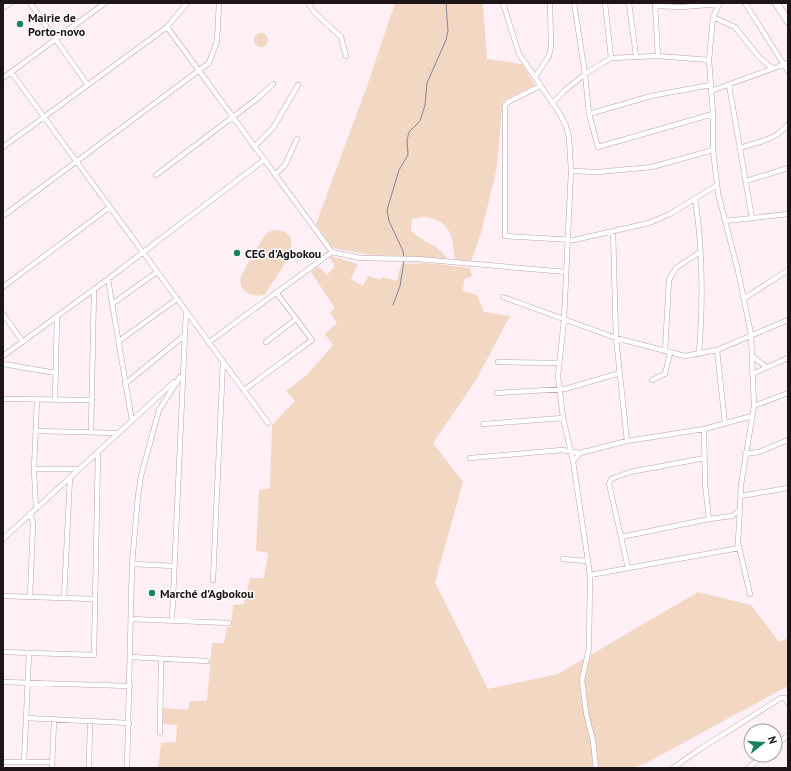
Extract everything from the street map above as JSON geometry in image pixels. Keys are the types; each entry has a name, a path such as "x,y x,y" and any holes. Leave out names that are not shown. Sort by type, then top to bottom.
{"main road":[{"path":"776,3 788,21"},
{"path":"782,3 788,13"}],"street":[{"path":"3,8 10,3"},
{"path":"30,3 88,84"},
{"path":"3,78 105,3"},
{"path":"3,147 167,27 187,3"},
{"path":"3,216 199,72 210,61 216,44 219,3"},
{"path":"308,3 314,12 341,37 346,56"},
{"path":"503,3 514,43 519,54 566,126 569,137 571,171 564,320 559,362 559,390 563,418 573,461 590,575 590,648 582,680 586,713 593,741 596,768"},
{"path":"535,77 549,56 551,46 550,3"},
{"path":"574,3 585,74 589,114 598,147 713,114"},
{"path":"605,3 611,58"},
{"path":"629,3 636,56"},
{"path":"745,3 786,64 788,71"},
{"path":"658,56 655,4 682,7 719,4 713,17 709,60 713,114 713,150 717,185 745,298 751,334 754,406 745,454 739,511 739,548 750,594"},
{"path":"713,17 735,27 759,57 772,68"},
{"path":"167,27 332,252 360,258 408,259 566,272"},
{"path":"552,104 564,91 585,74 611,58 658,56 709,60"},
{"path":"589,114 662,93 728,85 786,64"},
{"path":"11,72 268,422"},
{"path":"156,175 258,98 273,84"},
{"path":"254,147 273,128 298,85"},
{"path":"728,85 752,218"},
{"path":"540,86 508,102 505,106 505,236 568,240 650,223 695,199 717,185"},
{"path":"740,148 771,138 784,129 788,124"},
{"path":"275,175 285,165 297,139"},
{"path":"571,171 598,172 652,167 713,150"},
{"path":"56,373 3,364 3,356 108,279 264,160"},
{"path":"746,181 788,168"},
{"path":"695,199 700,252 701,321 699,354"},
{"path":"3,287 110,207"},
{"path":"725,221 788,214"},
{"path":"613,231 616,338 627,441"},
{"path":"209,342 332,252"},
{"path":"652,380 665,374 669,280 676,268 700,252"},
{"path":"745,298 788,270"},
{"path":"112,304 157,272"},
{"path":"108,279 132,420"},
{"path":"91,432 94,289"},
{"path":"244,390 312,340 276,292"},
{"path":"503,297 616,338 685,356 718,350 751,334 788,320"},
{"path":"118,341 177,299"},
{"path":"172,620 181,376 186,311"},
{"path":"3,314 23,342"},
{"path":"55,400 57,316"},
{"path":"266,342 296,319"},
{"path":"125,384 185,335"},
{"path":"718,350 725,424"},
{"path":"752,356 766,367"},
{"path":"752,374 788,358"},
{"path":"213,580 223,361"},
{"path":"498,362 559,362"},
{"path":"497,393 559,390 620,373"},
{"path":"3,539 181,376"},
{"path":"127,768 132,564 135,515 141,476 159,410 181,376"},
{"path":"754,406 788,393"},
{"path":"3,399 92,400"},
{"path":"36,509 34,470 37,400"},
{"path":"470,458 562,450 580,452 627,441 704,429 752,416"},
{"path":"483,424 563,418"},
{"path":"704,429 705,484 709,519"},
{"path":"36,431 119,433"},
{"path":"745,454 759,452 788,440"},
{"path":"562,450 568,443"},
{"path":"3,652 94,655 98,452"},
{"path":"573,461 580,452"},
{"path":"628,568 609,484 611,478 630,472 705,458"},
{"path":"34,470 79,470"},
{"path":"64,598 70,477"},
{"path":"741,496 788,488"},
{"path":"621,537 709,519 732,516 739,511"},
{"path":"30,514 33,523 30,597"},
{"path":"732,516 739,520"},
{"path":"590,575 739,548"},
{"path":"563,559 587,561"},
{"path":"132,564 174,566"},
{"path":"3,596 94,599"},
{"path":"131,619 229,623"},
{"path":"24,762 29,653"},
{"path":"130,657 207,661"},
{"path":"160,732 161,659"},
{"path":"3,682 130,686"},
{"path":"673,768 700,749 781,698 785,698 788,703"},
{"path":"26,718 128,723"},
{"path":"52,768 54,720"},
{"path":"89,768 90,721"},
{"path":"3,762 52,762"}],"shaded area":[{"path":"395,3 483,3 487,59 522,64 535,85 503,101 496,172 481,233 471,262 456,261 450,232 442,223 431,218 425,217 412,219 411,230 420,238 441,251 447,260 409,256 372,255 342,250 332,247 316,224 367,86"},
{"path":"261,33 266,35 268,40 266,45 261,47 256,45 254,40 256,35"},
{"path":"276,230 286,233 291,239 291,248 287,258 265,294 256,296 247,293 240,282 241,277 253,254 267,233"},
{"path":"331,256 358,264 351,279 363,286 368,276 380,280 382,277 397,281 401,264 427,263 470,268 472,276 464,279 463,291 477,295 484,312 510,316 476,380 433,443 463,482 435,582 488,689 558,674 698,592 751,605 779,642 788,638 788,686 646,763 632,768 158,768 161,743 176,742 177,725 162,724 163,708 188,710 190,701 207,701 212,643 224,643 227,627 231,627 233,605 244,604 250,578 264,578 268,553 256,551 259,490 270,488 272,425 295,401 286,391 307,375 333,345 325,334 337,323 330,312 335,308 311,272 318,266 327,275 335,266 330,258"}],"waterway":[{"path":"404,258 403,251 389,221 387,210 399,170 408,155 407,140 409,132 420,121 425,105 427,83 446,40 448,31 446,3"},
{"path":"393,305 400,286 404,261"}],"place":[{"name":"Mairie de Porto-novo","path":"20,24"},
{"name":"CEG d'Agbokou","path":"237,253"},
{"name":"Marché d'Agbokou","path":"152,593"}]}
